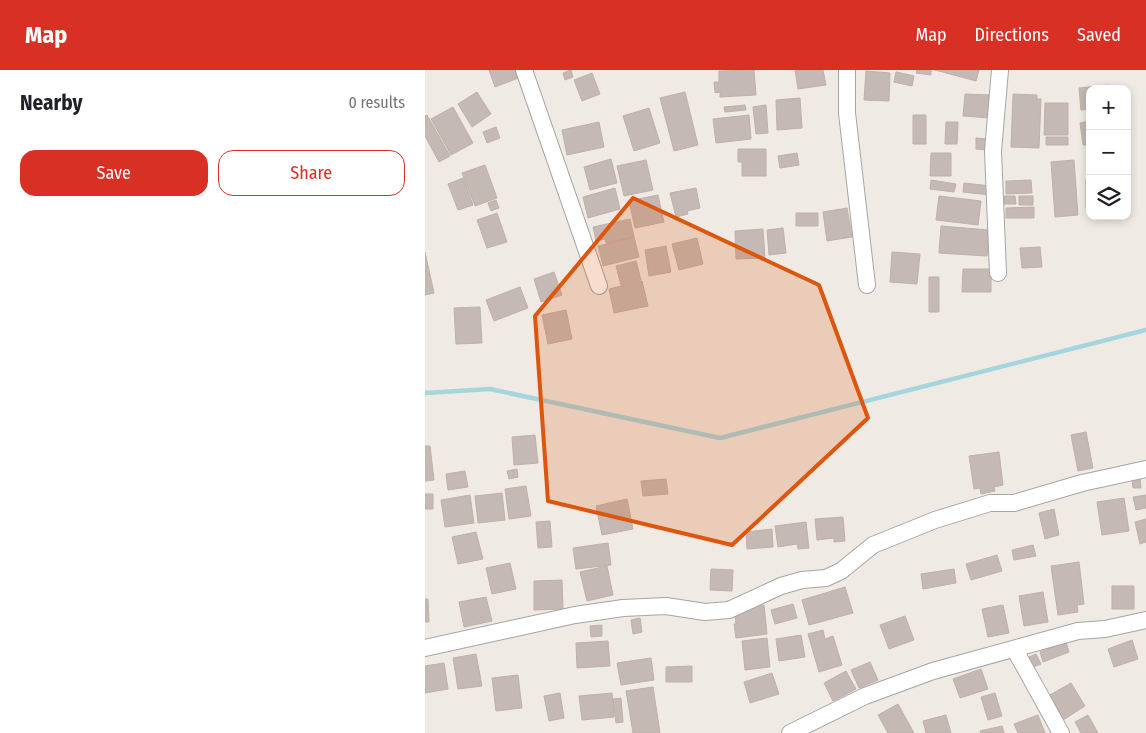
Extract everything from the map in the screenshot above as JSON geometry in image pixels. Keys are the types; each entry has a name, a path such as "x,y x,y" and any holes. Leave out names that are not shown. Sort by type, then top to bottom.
{"street":[{"path":"524,70 599,286"},
{"path":"847,70 847,113 867,285"},
{"path":"998,273 993,151 1001,70"},
{"path":"425,648 575,615 623,608 666,606 705,612 729,610 781,586 802,580 826,578 841,571 873,545 935,520 990,503 1014,503 1082,483 1146,470"},
{"path":"790,733 865,696 933,671 1015,650 1078,631 1105,629 1146,620"},
{"path":"1015,650 1061,733"}],"highlighted area":[{"path":"633,198 819,285 868,418 732,545 548,501 535,316"}],"building":[{"path":"489,70 518,70 521,77 495,87"},
{"path":"571,70 573,77 565,80 563,73"},
{"path":"754,70 756,95 720,97 720,92 715,93 714,82 719,82 719,71"},
{"path":"795,70 823,70 826,85 798,89"},
{"path":"917,70 931,70 931,75 916,73"},
{"path":"935,70 979,70 976,81"},
{"path":"866,71 890,73 889,101 864,100"},
{"path":"896,72 914,76 912,86 894,82"},
{"path":"592,73 600,94 582,101 574,80"},
{"path":"1086,87 1086,109 1081,110 1079,88"},
{"path":"477,92 491,114 472,127 458,104"},
{"path":"685,92 698,145 674,151 660,98"},
{"path":"965,94 991,95 990,118 963,116"},
{"path":"1013,94 1037,95 1037,99 1041,99 1039,148 1011,147"},
{"path":"800,98 802,128 777,130 776,100"},
{"path":"1045,103 1068,103 1068,135 1044,135"},
{"path":"745,105 746,110 725,112 724,107"},
{"path":"766,105 768,133 756,134 753,107"},
{"path":"453,107 473,143 451,155 431,119"},
{"path":"649,108 660,143 634,151 623,116"},
{"path":"427,115 450,156 439,162 425,136 425,116"},
{"path":"749,115 751,139 716,143 713,119"},
{"path":"913,115 926,115 926,144 913,144"},
{"path":"599,122 604,147 567,155 562,130"},
{"path":"946,122 958,122 957,144 945,144"},
{"path":"1086,122 1086,145 1083,145 1080,123"},
{"path":"496,127 500,138 487,143 483,132"},
{"path":"1046,137 1068,137 1068,145 1046,145"},
{"path":"976,138 988,139 988,150 976,149"},
{"path":"738,149 766,149 766,176 742,176 742,162 738,162"},
{"path":"797,153 799,165 780,168 778,156"},
{"path":"931,153 951,153 951,176 930,176"},
{"path":"611,159 617,183 590,190 584,167"},
{"path":"646,160 653,190 624,196 617,166"},
{"path":"1074,160 1078,215 1055,217 1051,162"},
{"path":"485,165 497,198 475,206 462,173"},
{"path":"463,178 473,205 458,210 448,184"},
{"path":"931,180 956,184 954,192 930,189"},
{"path":"1031,180 1032,193 1006,194 1006,181"},
{"path":"964,183 991,186 990,195 963,192"},
{"path":"615,188 620,209 588,218 583,197"},
{"path":"696,188 700,208 687,211 688,214 676,217 670,193"},
{"path":"658,195 664,222 635,228 629,201"},
{"path":"939,196 981,201 978,225 936,220"},
{"path":"1004,196 1015,196 1016,204 1004,204"},
{"path":"1019,196 1033,196 1033,205 1019,205"},
{"path":"496,200 499,208 491,211 488,203"},
{"path":"1034,207 1034,218 1006,218 1006,208"},
{"path":"847,208 852,237 827,241 823,212"},
{"path":"497,213 507,242 487,248 477,220"},
{"path":"796,213 818,213 818,226 796,226"},
{"path":"630,219 634,237 606,243 605,239 596,241 593,227"},
{"path":"941,226 989,230 987,256 939,253"},
{"path":"783,228 786,253 769,255 767,230"},
{"path":"763,229 765,258 736,259 735,231"},
{"path":"634,237 639,257 603,266 598,246"},
{"path":"697,238 703,264 679,270 672,244"},
{"path":"666,246 671,272 649,276 645,250"},
{"path":"1040,247 1042,267 1022,268 1020,248"},
{"path":"425,252 434,293 425,295"},
{"path":"892,252 920,254 917,284 890,282"},
{"path":"636,261 641,280 621,285 616,266"},
{"path":"963,269 991,269 991,292 962,292"},
{"path":"554,272 562,295 541,302 534,279"},
{"path":"929,277 939,277 939,312 929,312"},
{"path":"642,281 648,306 614,313 609,289"},
{"path":"520,287 528,308 494,321 486,300"},
{"path":"480,307 482,343 456,344 454,308"},
{"path":"566,310 572,339 548,344 542,315"},
{"path":"1086,432 1093,468 1078,471 1071,435"},
{"path":"535,435 538,463 514,465 512,437"},
{"path":"425,446 430,446 434,480 425,481"},
{"path":"999,452 1003,485 994,487 995,491 981,494 980,488 974,489 969,456"},
{"path":"517,469 518,477 509,479 507,471"},
{"path":"465,471 468,487 448,490 446,474"},
{"path":"1140,477 1141,488 1133,488 1132,478"},
{"path":"666,479 668,494 643,496 641,481"},
{"path":"526,486 531,516 509,519 505,489"},
{"path":"502,493 505,520 478,523 475,496"},
{"path":"425,494 433,494 433,509 425,509"},
{"path":"470,495 474,523 445,527 441,500"},
{"path":"1146,495 1146,508 1136,510 1133,497"},
{"path":"1124,498 1129,531 1102,535 1097,502"},
{"path":"627,499 633,529 602,535 596,506"},
{"path":"1054,509 1059,535 1045,539 1039,513"},
{"path":"843,517 845,541 834,542 834,538 817,540 815,519"},
{"path":"1146,519 1146,542 1140,544 1135,522"},
{"path":"550,521 552,547 538,548 536,522"},
{"path":"806,522 809,548 798,549 797,544 778,547 775,526"},
{"path":"772,529 773,547 747,549 746,532"},
{"path":"476,532 483,559 458,564 452,537"},
{"path":"608,543 611,565 576,569 573,548"},
{"path":"1033,545 1036,556 1014,560 1012,550"},
{"path":"997,555 1002,571 971,580 966,564"},
{"path":"1079,562 1084,604 1077,605 1078,612 1058,615 1051,566"},
{"path":"510,563 516,589 492,594 486,568"},
{"path":"607,566 613,595 587,601 580,572"},
{"path":"711,569 733,570 732,591 710,590"},
{"path":"954,569 956,583 923,589 921,574"},
{"path":"562,580 563,609 534,610 534,581"},
{"path":"1112,586 1134,586 1134,609 1112,609"},
{"path":"845,587 853,613 809,625 802,600"},
{"path":"1043,592 1048,622 1024,626 1019,596"},
{"path":"486,597 492,621 464,627 459,602"},
{"path":"425,599 428,599 429,622 425,622"},
{"path":"793,604 797,618 775,624 771,610"},
{"path":"764,605 767,634 736,638 734,624 736,624 735,615 738,615 738,608"},
{"path":"1003,605 1009,633 988,637 982,609"},
{"path":"905,616 914,640 889,649 880,625"},
{"path":"640,618 642,632 633,634 631,620"},
{"path":"602,625 602,636 591,637 590,626"},
{"path":"823,630 825,639 833,636 842,665 819,672 808,634"},
{"path":"801,635 805,657 779,661 776,639"},
{"path":"767,638 770,667 745,670 742,641"},
{"path":"1132,640 1138,659 1114,667 1108,649"},
{"path":"608,641 610,666 577,668 576,643"},
{"path":"1066,642 1069,652 1043,662 1040,652"},
{"path":"476,654 482,686 458,689 453,658"},
{"path":"1036,654 1041,664 1033,667 1029,657"},
{"path":"651,658 654,680 621,685 617,663"},
{"path":"870,662 878,680 859,688 851,670"},
{"path":"444,663 448,689 425,693 425,666"},
{"path":"692,666 692,682 666,682 666,667"},
{"path":"981,669 988,689 960,698 953,679"},
{"path":"846,671 856,689 833,701 824,683"},
{"path":"772,673 779,694 750,703 744,682"},
{"path":"518,675 522,708 496,711 492,678"},
{"path":"1071,683 1085,706 1063,720 1048,696"},
{"path":"653,687 660,733 633,733 626,691"},
{"path":"560,693 564,718 549,721 544,696"},
{"path":"612,693 614,717 582,720 579,696"},
{"path":"995,693 1002,716 988,720 981,697"},
{"path":"621,698 623,722 616,723 613,699"},
{"path":"898,704 914,733 888,733 878,715"},
{"path":"946,715 951,733 926,733 923,721"},
{"path":"1038,715 1045,733 1018,733 1014,724"},
{"path":"1088,715 1098,733 1081,733 1075,722"},
{"path":"1002,726 1004,733 981,733 980,731"}],"waterway":[{"path":"425,393 490,389 720,438 1146,330"}]}
